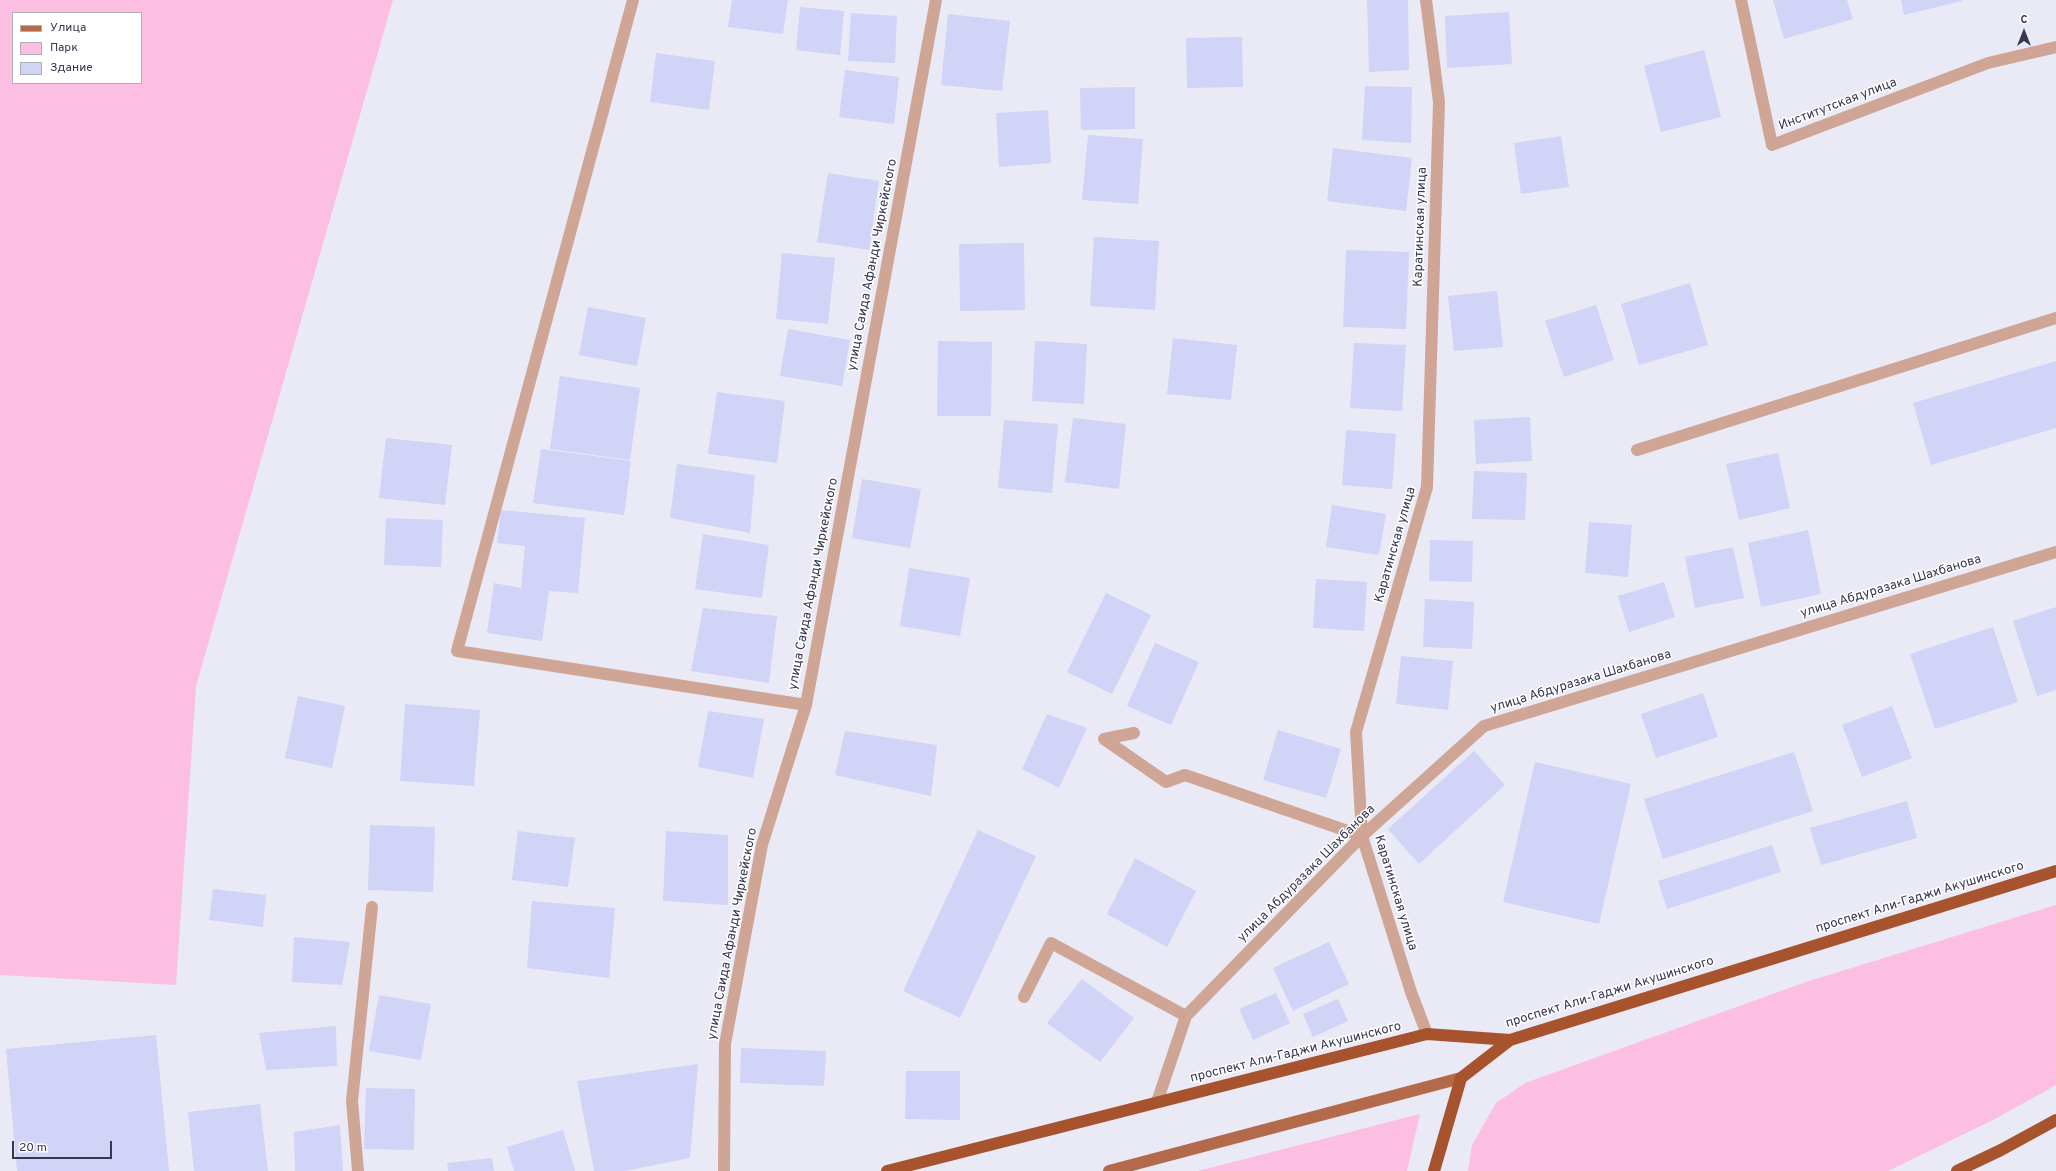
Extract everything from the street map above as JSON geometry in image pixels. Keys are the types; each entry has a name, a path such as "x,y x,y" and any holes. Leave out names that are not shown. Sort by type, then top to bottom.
{"highway":[{"name":"проспект Али-Гаджи Акушинского","path":"886,1171 1427,1034 1510,1040 2056,871"},
{"path":"1434,1171 1460,1078 1510,1040"},
{"path":"1957,1171 2001,1150 2056,1120"}],"main road":[{"path":"1109,1171 1460,1078"}],"street":[{"path":"633,0 457,651 806,705"},
{"name":"улица Саида Афанди Чиркейского","path":"724,1171 725,1044 762,845 806,705 936,0"},
{"name":"Каратинская улица","path":"1426,0 1439,102 1428,487 1356,732 1362,836 1411,992 1427,1034"},
{"name":"Институтская улица","path":"1741,0 1772,145 1988,63 2056,47"},
{"path":"1637,450 2056,318"},
{"name":"улица Абдуразака Шахбанова","path":"1157,1102 1186,1016 1362,836 1484,726 2056,552"},
{"path":"1134,733 1104,739 1166,782 1184,775 1362,836"},
{"path":"358,1171 352,1101 372,907"},
{"path":"1024,997 1051,943 1186,1016"}],"green space":[{"path":"0,0 393,0 196,686 176,985 0,975"},
{"path":"2056,905 2056,1085 1995,1119 1888,1171 1468,1171 1472,1145 1496,1103 1525,1083 1806,982"},
{"path":"1420,1114 1407,1171 1198,1171"}],"building":[{"path":"732,0 788,0 783,34 728,27"},
{"path":"1367,0 1408,0 1409,70 1369,72"},
{"path":"1773,0 1847,0 1853,19 1784,39"},
{"path":"1901,0 1962,0 1962,1 1904,15"},
{"path":"800,7 844,11 840,55 796,50"},
{"path":"1509,12 1512,64 1447,68 1445,16"},
{"path":"851,13 897,16 895,63 848,61"},
{"path":"948,14 1010,21 1002,91 941,85"},
{"path":"1242,37 1243,87 1187,88 1186,38"},
{"path":"1704,50 1721,117 1661,132 1644,66"},
{"path":"656,53 715,61 709,110 650,102"},
{"path":"845,70 899,77 894,124 839,117"},
{"path":"1365,86 1412,87 1411,143 1362,140"},
{"path":"1135,87 1135,129 1081,130 1080,88"},
{"path":"1048,110 1051,163 999,167 996,113"},
{"path":"1088,135 1143,139 1138,204 1082,200"},
{"path":"1561,136 1569,187 1521,194 1514,143"},
{"path":"1333,148 1412,158 1406,211 1327,201"},
{"path":"828,173 879,181 869,250 817,242"},
{"path":"1094,237 1159,241 1155,310 1090,306"},
{"path":"1024,243 1025,310 960,311 959,244"},
{"path":"1346,250 1409,252 1406,329 1343,327"},
{"path":"782,253 835,258 828,324 776,319"},
{"path":"1690,283 1708,345 1639,365 1621,304"},
{"path":"1497,291 1503,347 1454,351 1448,296"},
{"path":"1596,305 1614,360 1564,377 1545,321"},
{"path":"588,307 646,318 637,366 579,355"},
{"path":"788,329 850,340 842,386 780,376"},
{"path":"1173,338 1237,345 1231,400 1167,394"},
{"path":"938,341 992,342 991,416 937,416"},
{"path":"1035,341 1087,344 1084,404 1032,401"},
{"path":"1354,343 1406,345 1402,411 1350,408"},
{"path":"2056,361 2056,428 1931,465 1913,403"},
{"path":"560,376 640,388 630,460 550,449"},
{"path":"717,392 785,401 777,463 708,454"},
{"path":"1530,417 1532,461 1476,464 1474,420"},
{"path":"1073,418 1126,424 1119,489 1065,482"},
{"path":"1004,420 1058,424 1052,493 998,488"},
{"path":"1346,430 1396,434 1392,489 1342,485"},
{"path":"386,438 452,445 445,505 379,498"},
{"path":"541,449 631,461 624,515 533,503"},
{"path":"1778,453 1790,508 1739,520 1726,464"},
{"path":"677,464 755,475 750,533 670,518"},
{"path":"1474,471 1527,473 1525,520 1472,519"},
{"path":"862,479 921,489 910,548 852,538"},
{"path":"1332,505 1386,514 1379,555 1326,547"},
{"path":"501,510 585,518 578,593 549,591 542,641 487,633 494,583 521,588 525,546 497,543"},
{"path":"386,518 443,520 441,567 384,565"},
{"path":"1589,522 1632,525 1628,577 1585,573"},
{"path":"1808,530 1821,594 1761,607 1748,543"},
{"path":"703,534 769,545 762,598 695,589"},
{"path":"1430,540 1473,541 1472,582 1429,581"},
{"path":"1733,547 1744,598 1695,608 1685,557"},
{"path":"909,568 970,578 960,636 900,626"},
{"path":"1316,579 1367,582 1364,631 1313,628"},
{"path":"1664,582 1675,617 1629,632 1618,596"},
{"path":"1106,593 1151,615 1112,694 1067,672"},
{"path":"1425,599 1474,602 1472,649 1423,647"},
{"path":"2056,607 2056,690 2037,696 2013,621"},
{"path":"703,608 777,616 769,683 691,671"},
{"path":"1993,627 2018,702 1935,729 1910,654"},
{"path":"1155,643 1199,662 1171,725 1127,706"},
{"path":"1401,656 1453,661 1448,710 1396,704"},
{"path":"1703,693 1718,737 1656,758 1641,714"},
{"path":"298,696 345,706 332,768 285,758"},
{"path":"405,704 480,710 474,786 400,781"},
{"path":"1892,706 1912,758 1862,777 1842,725"},
{"path":"708,711 764,719 753,778 698,767"},
{"path":"1047,714 1087,728 1059,788 1022,769"},
{"path":"1278,730 1341,749 1326,798 1263,780"},
{"path":"845,731 937,745 931,796 835,775"},
{"path":"1474,751 1505,785 1419,864 1388,829"},
{"path":"1794,752 1813,811 1663,859 1644,799"},
{"path":"1535,762 1631,784 1599,924 1503,902"},
{"path":"1907,801 1917,838 1821,865 1810,828"},
{"path":"370,825 435,827 433,892 368,890"},
{"path":"978,830 1036,856 960,1018 903,991"},
{"path":"518,831 575,838 568,887 512,880"},
{"path":"666,831 728,835 728,905 663,901"},
{"path":"1772,845 1781,872 1667,909 1658,881"},
{"path":"1135,858 1196,891 1167,947 1107,914"},
{"path":"213,889 266,895 263,927 209,920"},
{"path":"532,901 615,908 609,978 527,968"},
{"path":"294,937 350,942 342,985 292,982"},
{"path":"1329,942 1349,984 1293,1011 1273,968"},
{"path":"1082,979 1134,1018 1100,1062 1047,1023"},
{"path":"1276,993 1290,1023 1253,1040 1239,1009"},
{"path":"379,995 431,1004 421,1060 369,1051"},
{"path":"1338,999 1348,1021 1313,1037 1303,1014"},
{"path":"336,1026 337,1066 266,1070 259,1033"},
{"path":"156,1035 169,1171 17,1171 6,1049"},
{"path":"741,1048 826,1051 824,1086 740,1083"},
{"path":"698,1064 690,1158 625,1171 594,1171 577,1081"},
{"path":"906,1071 960,1071 960,1120 905,1119"},
{"path":"366,1088 415,1089 414,1150 364,1149"},
{"path":"260,1104 268,1171 194,1171 188,1112"},
{"path":"340,1125 343,1171 295,1171 294,1132"},
{"path":"563,1130 575,1171 514,1171 507,1147"},
{"path":"492,1158 494,1171 448,1171 447,1163"}]}
